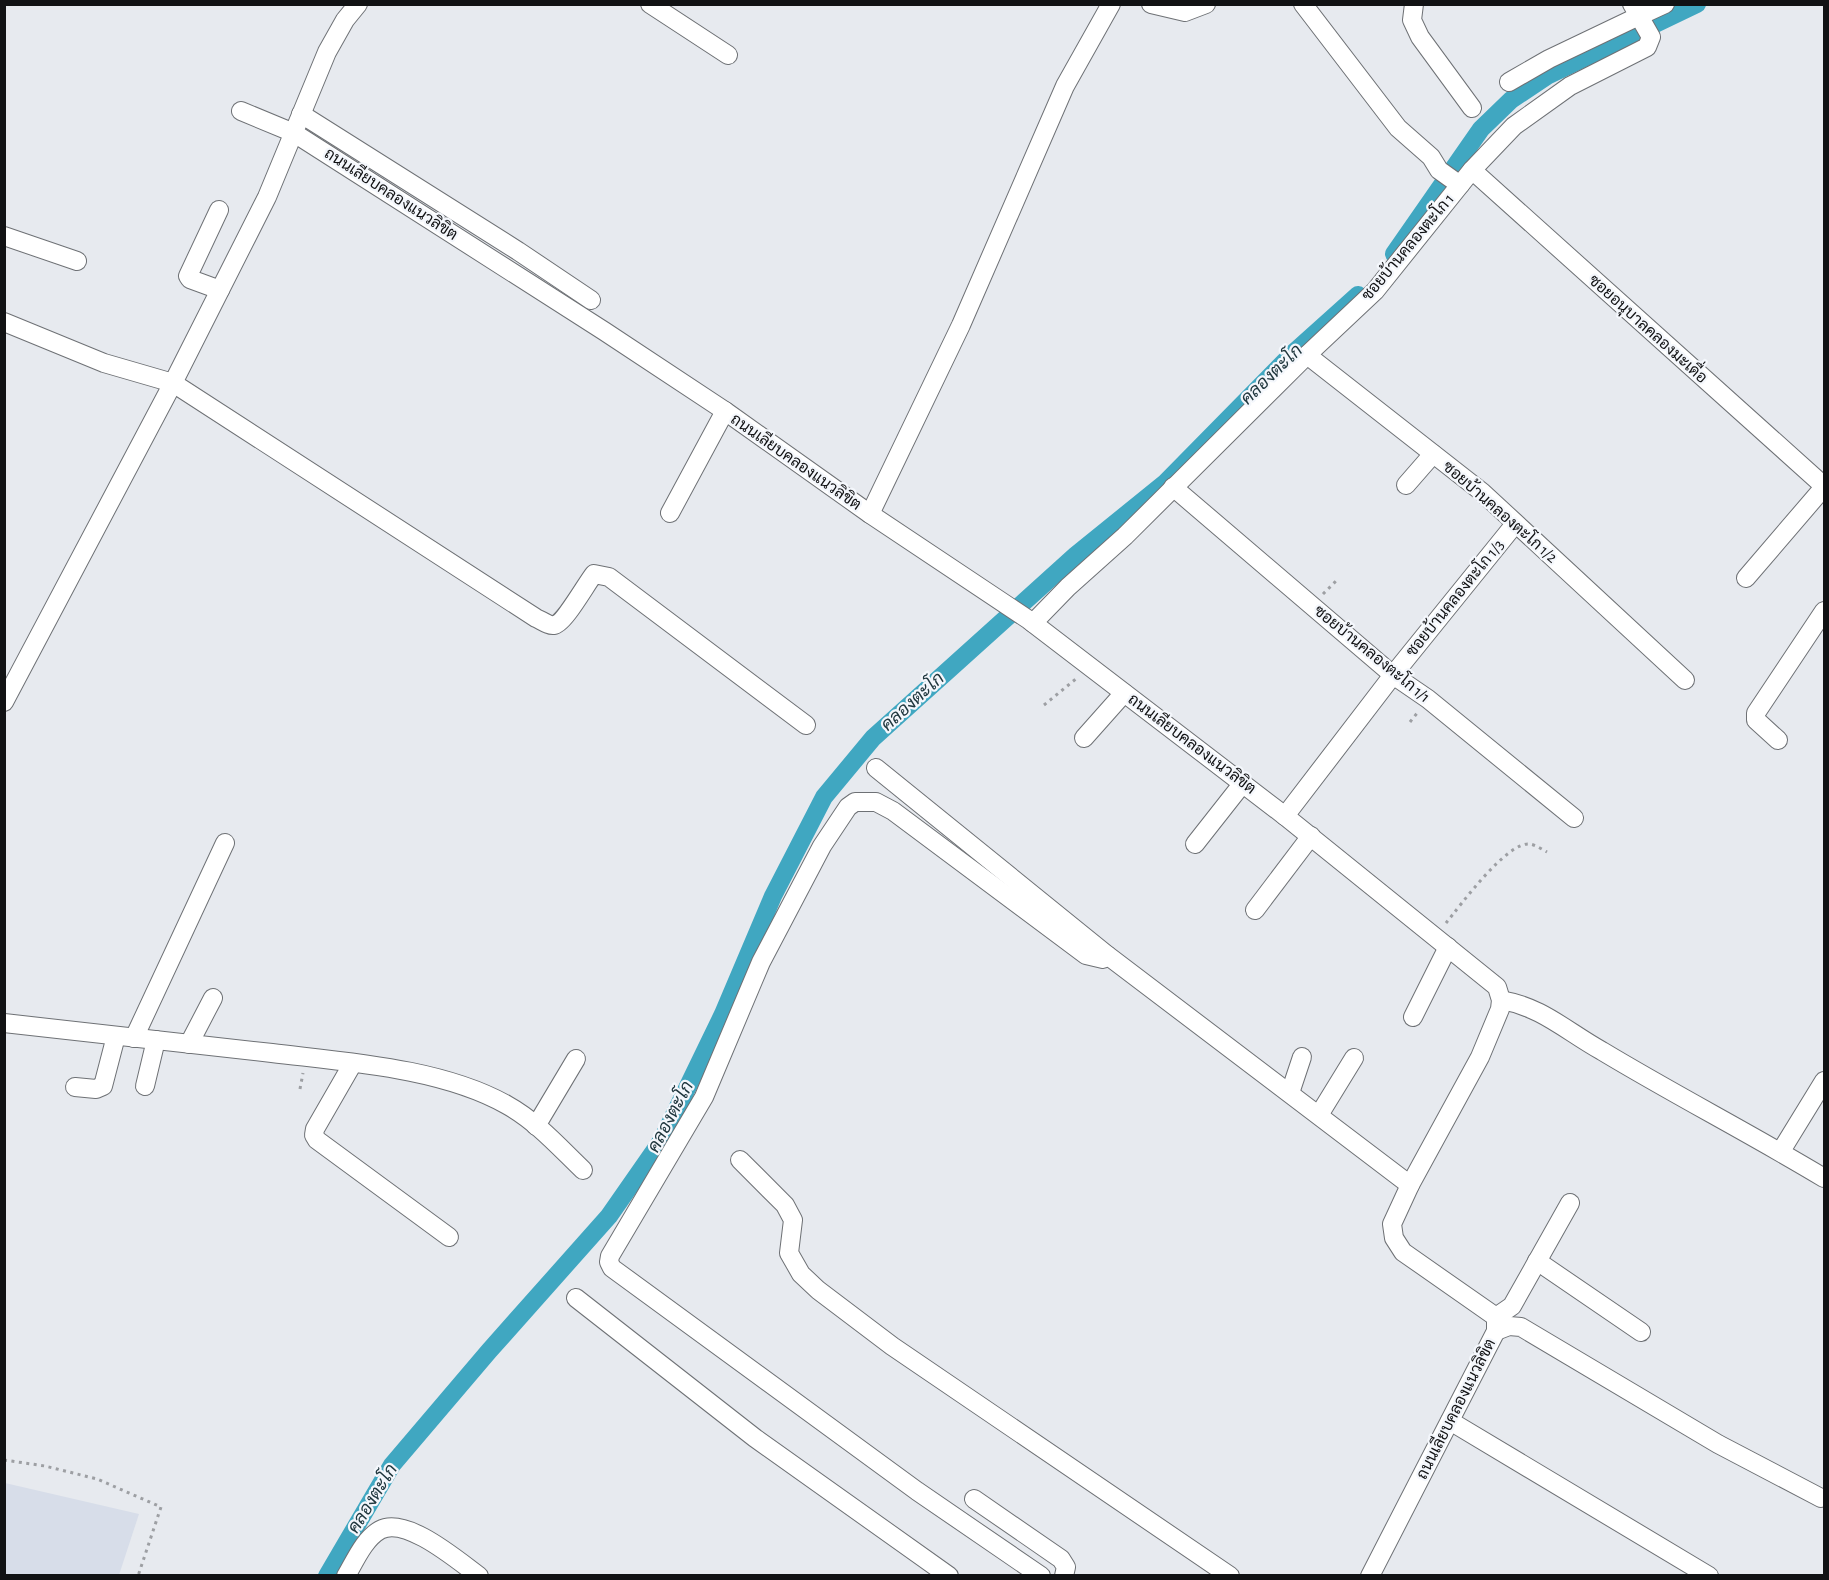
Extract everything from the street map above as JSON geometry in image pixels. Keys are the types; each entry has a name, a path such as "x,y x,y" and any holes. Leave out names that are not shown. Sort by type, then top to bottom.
{"street":[{"path":"4,702 173,383 267,197 327,52 345,20 358,4"},
{"path":"650,4 728,55"},
{"path":"870,514 961,324 1065,86 1111,4"},
{"path":"1152,4 1185,12 1206,4"},
{"path":"1303,4 1398,128 1431,157 1439,170 1457,184"},
{"path":"1400,4 1413,12 1420,37 1472,108"},
{"path":"1509,82 1637,14 1665,4"},
{"name":"ซอยบ้านคลองตะโก 1","path":"1031,622 1125,536 1306,355 1375,291 1457,184 1514,126 1570,86 1647,47 1651,37 1637,14"},
{"name":"ถนนเลียบคลองแนวลิขิต","path":"242,111 294,133 508,269 724,411 870,514 1004,603 1243,783 1497,987 1501,1000 1500,1009 1480,1057 1410,1185 1392,1224 1394,1238 1403,1252 1496,1324 1450,1421 1370,1575"},
{"path":"301,114 518,251 591,300"},
{"name":"ซอยอนุบาลคลองมะเดื่อ","path":"1472,170 1824,486"},
{"path":"219,210 188,276 190,279 220,290"},
{"path":"4,236 77,261"},
{"path":"508,269 518,251"},
{"path":"4,322 104,363 173,383 536,618 552,626 558,624 569,611 594,574 609,577 806,725"},
{"name":"ซอยบ้านคลองตะโก 1/2","path":"1306,355 1482,492 1685,680"},
{"path":"670,513 724,411"},
{"path":"1406,486 1433,454"},
{"path":"1746,578 1824,486"},
{"name":"ซอยบ้านคลองตะโก 1/1","path":"1173,487 1393,675 1428,699 1574,818"},
{"name":"ซอยบ้านคลองตะโก 1/3","path":"1285,816 1393,675 1515,524"},
{"path":"1778,740 1756,720 1756,713 1824,611"},
{"path":"1084,738 1124,693"},
{"path":"876,768 1107,955 1410,1185"},
{"path":"1195,844 1243,783"},
{"path":"1041,1575 917,1491 612,1269 609,1262 610,1256 704,1097 761,962 822,846 848,807 855,802 876,802 893,811 1086,955 1103,959 1107,955"},
{"path":"1256,910 1311,836"},
{"path":"75,1087 96,1089 103,1086 125,1036 225,843"},
{"path":"1413,1017 1441,942"},
{"path":"189,1044 213,998"},
{"path":"1501,1000 1535,1009 1601,1051 1781,1151 1824,1178"},
{"path":"4,1023 353,1063 444,1079 474,1089 508,1105 536,1126 583,1170"},
{"path":"145,1086 156,1040"},
{"path":"1290,1093 1302,1057"},
{"path":"1319,1115 1354,1058"},
{"path":"536,1126 576,1059"},
{"path":"353,1063 315,1129 314,1135 317,1140 449,1237"},
{"path":"1781,1151 1824,1080"},
{"path":"740,1161 785,1205 793,1220 789,1253 801,1274 818,1290 892,1346 1230,1575"},
{"path":"1496,1324 1512,1306 1570,1203"},
{"path":"1537,1261 1641,1332"},
{"path":"576,1298 755,1438 949,1575"},
{"path":"1496,1324 1521,1327 1718,1444 1821,1498"},
{"path":"1450,1421 1709,1575"},
{"path":"974,1499 1061,1559 1066,1567 1064,1575"},
{"path":"346,1575 364,1545 378,1531 391,1526 407,1530 428,1541 479,1575"}],"path":[{"path":"1044,705 1090,667"},
{"path":"1441,942 1496,863 1520,846 1530,844 1547,852"},
{"path":"4,1460 45,1466 98,1479 161,1507 138,1575"}],"shaded area":[{"path":"5,1483 139,1514 119,1575 5,1575"}],"waterway":[{"name":"คลองตะโก","path":"1394,254 1481,129 1511,100 1547,76 1697,4"},
{"name":"คลองตะโก","path":"327,1576 392,1465 609,1216 662,1140 723,1014 773,896 824,797 873,738 1076,555 1165,483 1290,356 1358,295"}]}
